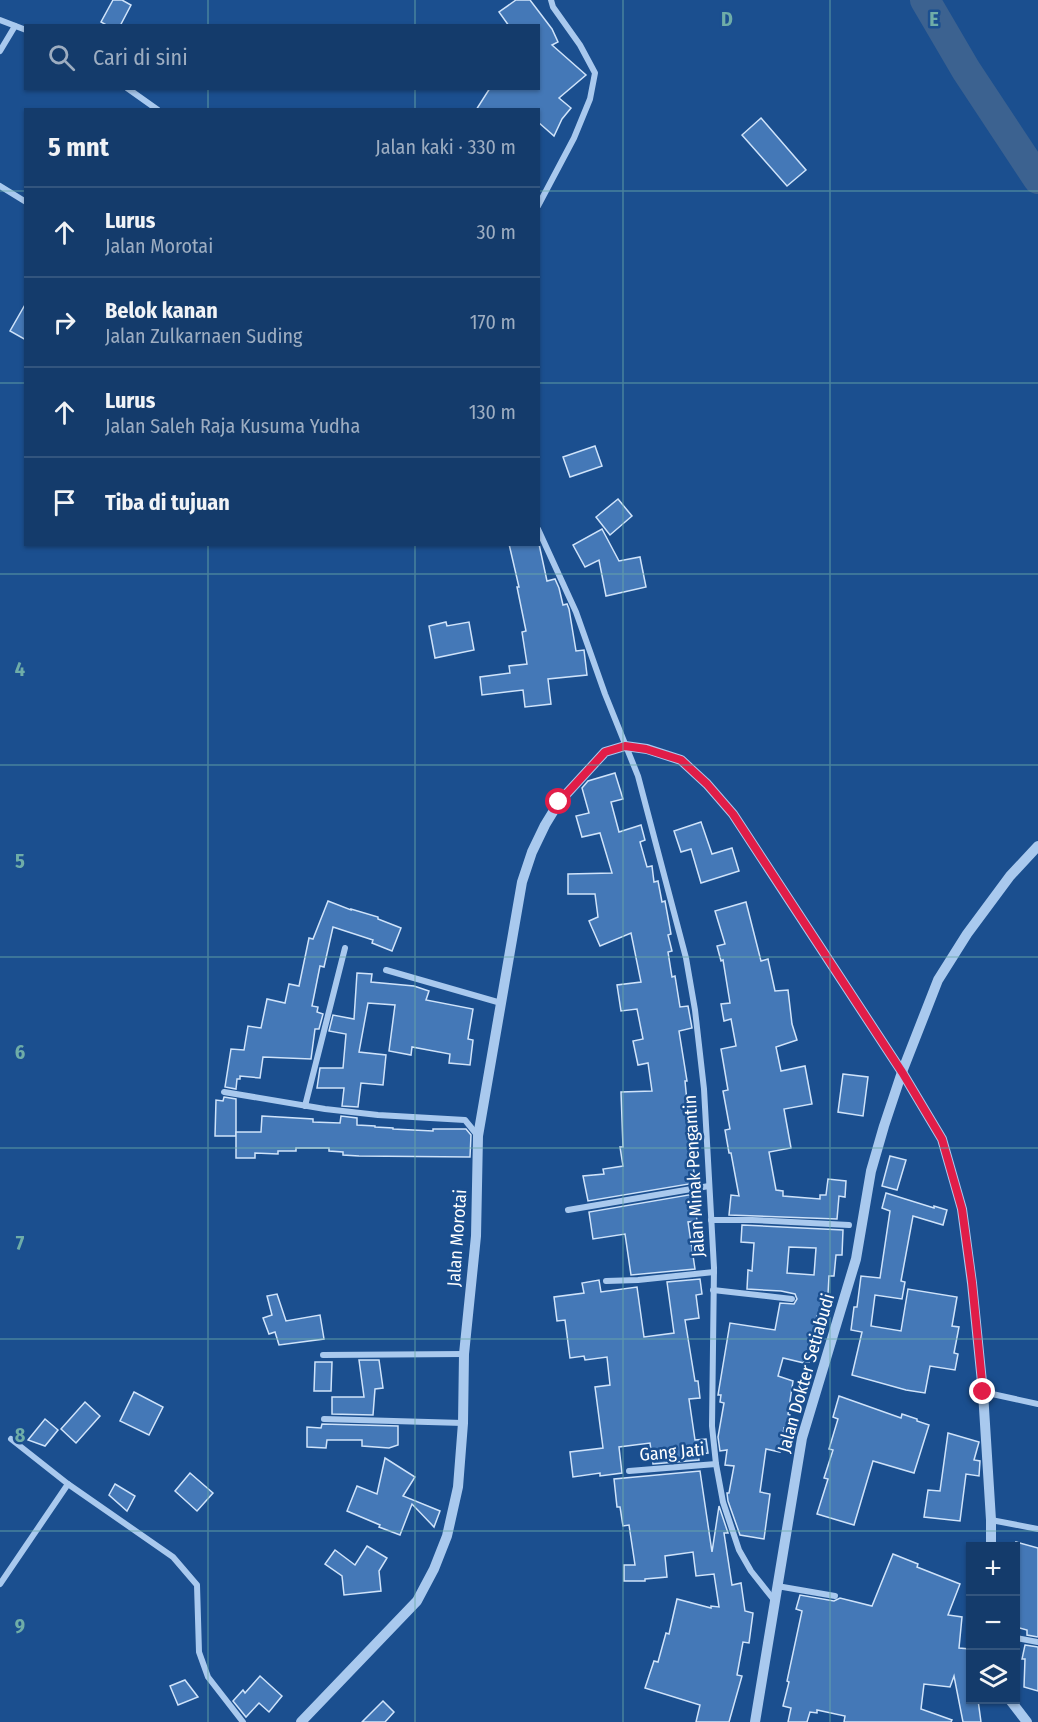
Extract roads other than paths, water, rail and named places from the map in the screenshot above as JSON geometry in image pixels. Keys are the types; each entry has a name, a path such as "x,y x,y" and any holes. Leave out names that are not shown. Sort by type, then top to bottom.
{"street":[{"path":"540,202 574,138 590,99 595,73 580,45 553,8 551,0"},
{"path":"0,20 24,29"},
{"path":"0,51 15,26"},
{"path":"130,90 155,108"},
{"path":"0,186 24,201"},
{"name":"Jalan Minak Pengantin","path":"540,533 576,612 605,694 638,776 686,958 695,1010 704,1089 714,1272 712,1426 716,1464 723,1502 739,1550 751,1571 774,1600"},
{"path":"625,746 646,749 681,760 707,784 733,814 902,1072 942,1139 962,1209 972,1282 983,1392 991,1542"},
{"name":"Jalan Morotai","path":"301,1722 417,1601 434,1569 447,1536 458,1487 463,1423 464,1354 476,1236 478,1136 522,882 532,852 559,802 605,752 625,746"},
{"name":"Jalan Dokter Setiabudi","path":"755,1722 802,1438 856,1259 871,1171 902,1072 938,980 991,901 1038,846"},
{"path":"306,1106 345,948"},
{"path":"386,970 501,1003"},
{"path":"224,1092 378,1115 465,1120 478,1136"},
{"path":"568,1210 709,1186"},
{"path":"711,1220 849,1225"},
{"path":"606,1281 714,1272"},
{"path":"713,1290 792,1299"},
{"path":"323,1355 464,1354"},
{"path":"983,1392 1038,1404"},
{"path":"324,1419 463,1423"},
{"path":"11,1439 68,1484 172,1557 197,1585 200,1652 208,1677 243,1722"},
{"name":"Gang Jati","path":"630,1471 716,1464"},
{"path":"0,1584 68,1484"},
{"path":"991,1520 1038,1529"},
{"path":"777,1586 835,1596"},
{"path":"1020,1639 1038,1642"},
{"path":"1013,1704 1027,1722"}],"waterway":[{"path":"925,0 966,70 1038,179"}]}
